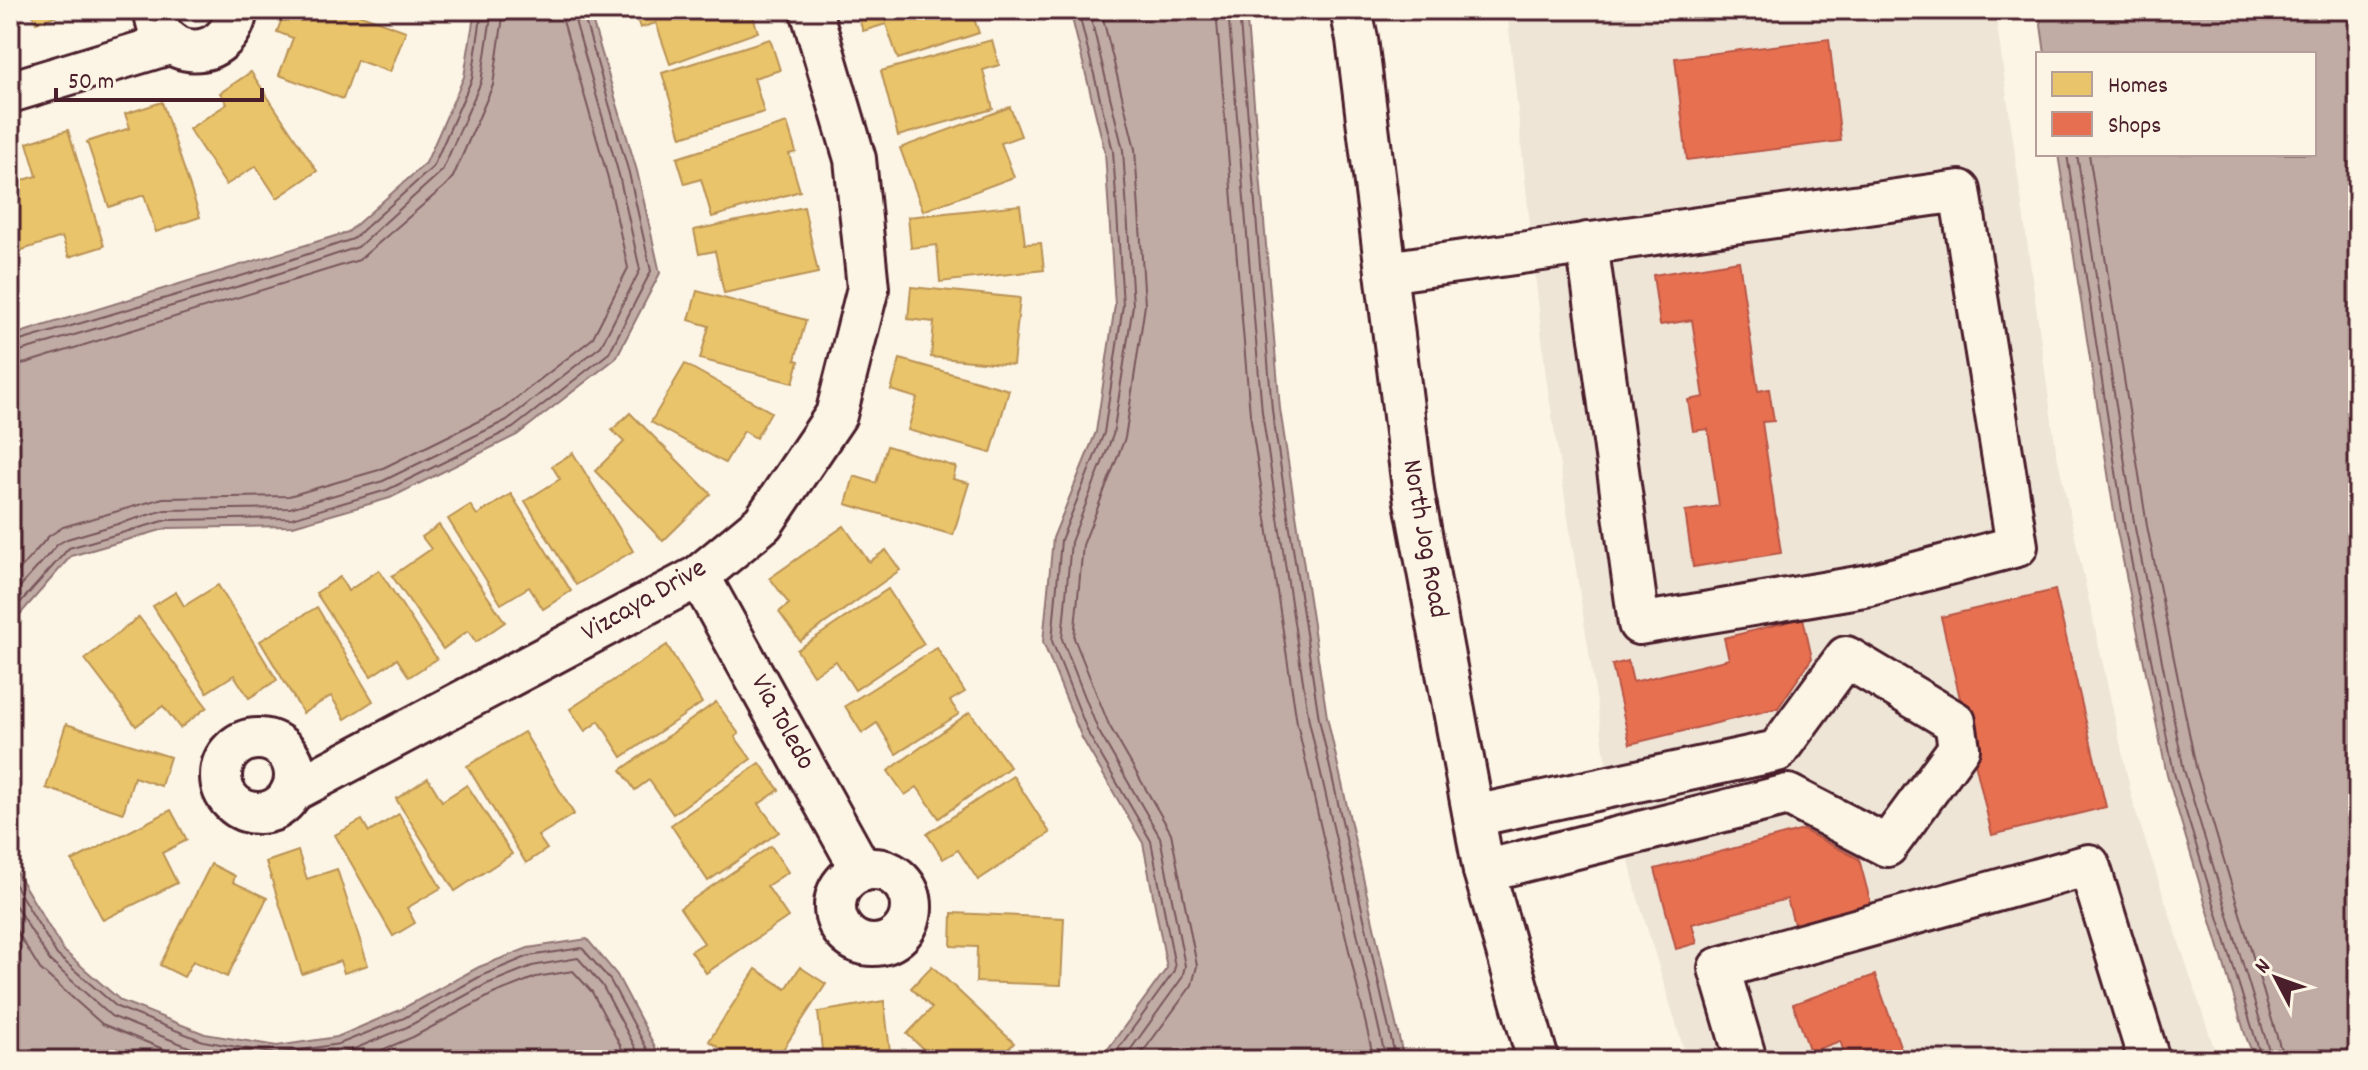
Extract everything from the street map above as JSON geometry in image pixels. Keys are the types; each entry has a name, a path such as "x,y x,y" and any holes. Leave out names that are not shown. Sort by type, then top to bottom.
{"street":[{"path":"10,92 164,27 196,51 221,43 230,34 237,10"},
{"name":"Vizcaya Drive","path":"291,792 699,576 763,523 836,415 868,288 855,159 811,10"},
{"name":"North Jog Road","path":"1351,10 1414,496 1484,871 1538,1060"},
{"path":"1386,272 1587,243 1960,191 2017,546 1870,585 1639,624 1587,243"},
{"name":"Via Toledo","path":"699,576 862,871"},
{"path":"1474,816 1777,751 1846,657 1955,722 1959,748 1887,846 1788,795 1484,871"},
{"path":"1777,751 1788,795"},
{"path":"1746,1060 1719,968 2089,865 2149,1060"}],"shaded area":[{"path":"1507,10 1995,10 2056,450 2134,806 2218,1060 1687,1060 1637,895 1606,762 1546,377"}],"water":[{"path":"475,10 589,10 637,171 660,273 616,358 517,435 390,498 293,526 168,528 71,556 15,620 10,634 10,336 348,232 426,163 464,77"},
{"path":"1070,10 1246,10 1280,409 1327,717 1404,1060 1100,1060 1167,968 1143,843 1082,738 1043,642 1053,538 1096,432 1115,305 1105,152"},
{"path":"2039,10 2358,10 2358,1060 2255,1060 2245,1034 2167,775 2117,531 2058,156 2316,156 2316,52 2045,52"},
{"path":"10,862 63,950 121,1001 205,1034 277,1046 337,1037 400,1010 479,967 528,948 587,939 617,975 662,1060 10,1060"}],"building: Homes":[{"path":"10,10 59,10 61,14 36,23 32,12 12,19 18,37 10,40"},
{"path":"285,10 347,10 406,31 390,72 357,60 343,99 279,75 293,38 277,32"},
{"path":"634,10 751,10 758,32 670,64 656,23 640,28"},
{"path":"856,10 971,10 979,33 898,59 886,24 863,31"},
{"path":"770,39 780,70 754,78 764,112 681,137 662,73"},
{"path":"992,40 999,65 983,70 993,109 898,136 881,71"},
{"path":"251,72 317,171 277,198 256,166 226,185 189,129 227,104 220,93"},
{"path":"162,102 200,217 156,232 144,195 109,207 87,142 130,128 125,114"},
{"path":"1010,107 1021,136 1001,143 1014,177 923,211 900,148"},
{"path":"787,123 796,152 789,154 800,191 712,217 701,179 685,184 677,158"},
{"path":"68,130 104,246 69,257 62,237 16,252 10,233 10,184 37,176 27,143"},
{"path":"1020,205 1025,244 1041,243 1044,270 940,282 937,245 911,248 908,217"},
{"path":"804,207 818,273 724,293 715,251 699,254 694,230"},
{"path":"911,287 1020,298 1013,365 931,357 934,322 908,319"},
{"path":"697,291 806,320 795,360 799,361 793,383 700,359 709,326 689,320"},
{"path":"900,359 1009,390 991,453 908,430 917,398 891,390"},
{"path":"685,364 771,412 756,438 744,431 725,463 651,422"},
{"path":"630,413 711,494 663,541 595,471 624,442 612,430"},
{"path":"887,446 956,467 953,479 969,483 953,535 846,504 854,476 876,483"},
{"path":"573,453 633,551 576,585 525,501 560,479 552,466"},
{"path":"511,494 571,591 543,609 529,587 501,604 448,519 470,505 477,515"},
{"path":"439,525 505,622 476,642 468,631 443,649 392,576 431,549 422,537"},
{"path":"844,526 869,562 886,550 900,570 800,641 779,612 789,604 770,578"},
{"path":"379,570 437,659 409,677 397,659 371,676 316,593 340,577 348,591"},
{"path":"218,585 277,680 249,698 234,675 207,692 153,606 176,592 184,606"},
{"path":"888,589 924,644 855,690 836,661 813,675 797,650"},
{"path":"317,607 373,701 345,719 331,696 303,713 260,641"},
{"path":"139,617 207,707 180,728 163,706 136,726 85,659"},
{"path":"667,645 702,703 622,757 599,721 585,731 570,709"},
{"path":"937,648 965,692 950,701 959,714 896,754 877,723 862,733 845,706"},
{"path":"716,702 739,734 735,737 751,759 673,814 649,780 635,790 621,770"},
{"path":"970,712 1010,767 939,818 917,787 905,795 888,771"},
{"path":"66,724 170,757 161,786 134,777 123,813 46,788"},
{"path":"524,732 574,814 538,836 547,849 526,863 467,766"},
{"path":"760,763 779,790 759,804 779,832 708,881 671,825"},
{"path":"1013,776 1050,833 978,880 958,850 943,859 927,834"},
{"path":"428,778 442,801 467,785 512,854 455,891 396,799"},
{"path":"171,810 187,840 162,853 177,883 103,920 72,861"},
{"path":"399,814 441,888 407,908 415,923 393,936 335,835 362,820 369,832"},
{"path":"771,846 788,872 767,886 788,917 706,973 691,951 704,943 680,908"},
{"path":"298,851 307,879 337,869 368,965 344,973 340,961 302,974 266,862"},
{"path":"211,864 235,876 233,882 267,898 227,977 193,961 184,977 160,965"},
{"path":"952,913 1064,918 1061,985 976,982 977,947 951,946"},
{"path":"932,966 1014,1043 998,1060 935,1060 907,1034 932,1008 911,988"},
{"path":"800,967 826,984 776,1060 738,1060 709,1041 756,969 786,989"},
{"path":"884,1001 891,1060 823,1060 818,1012"}],"building: Shops":[{"path":"1829,39 1841,141 1687,160 1675,58"},
{"path":"1739,261 1758,391 1769,389 1774,421 1762,422 1781,553 1693,567 1685,511 1719,506 1708,429 1693,431 1688,400 1704,397 1692,320 1660,325 1653,275"},
{"path":"2055,590 2106,807 1992,835 1941,617"},
{"path":"1803,618 1812,658 1778,708 1630,744 1612,665 1628,661 1633,682 1729,659 1724,638"},
{"path":"1803,830 1859,859 1871,904 1794,924 1787,899 1692,924 1697,943 1676,949 1655,869"},
{"path":"1875,975 1905,1060 1847,1060 1840,1041 1810,1052 1793,1004"}]}
